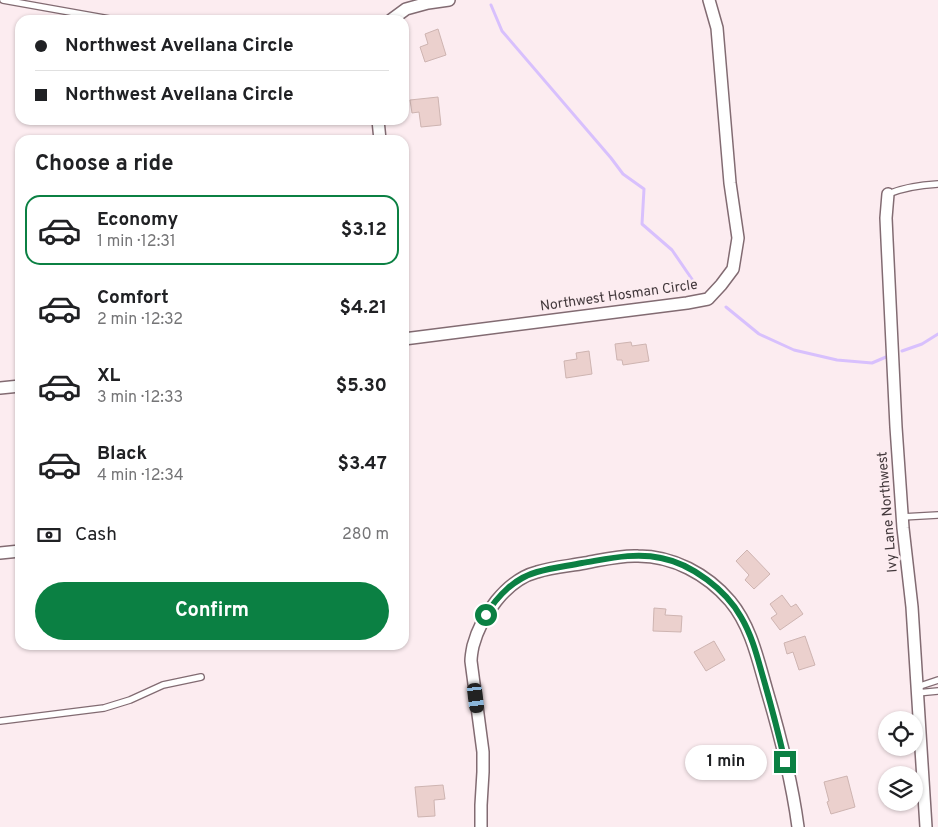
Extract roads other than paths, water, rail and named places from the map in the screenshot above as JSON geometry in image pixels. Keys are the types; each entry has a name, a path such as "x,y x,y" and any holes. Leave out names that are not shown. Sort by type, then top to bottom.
{"street":[{"path":"398,15 406,9 449,0"},
{"name":"Northwest Hosman Circle","path":"409,338 688,303 708,299 721,285 733,269 738,238 730,183 717,28 709,0"},
{"name":"Ivy Lane Northwest","path":"888,194 886,240 896,426 902,518 912,607 926,827"},
{"path":"0,388 15,386"},
{"path":"0,553 15,552"},
{"path":"481,827 483,752 471,661 473,646 481,625 492,606 507,589 523,577 537,572 607,559 637,556 661,558 684,566 710,581 741,617 753,642 772,708 794,798 798,827"}],"lane":[{"path":"3,0 87,15"},
{"path":"888,194 913,186 938,184"},
{"path":"902,518 938,515"},
{"path":"0,721 104,708 130,700 163,685 201,678"},
{"path":"917,690 938,680"},
{"path":"917,690 938,691"}],"waterway":[{"path":"491,5 502,31 623,174 644,189 642,224 672,250 696,285"},
{"path":"726,307 759,334 794,350 837,360 872,363 886,357"},
{"path":"902,351 922,344 938,334"}]}
